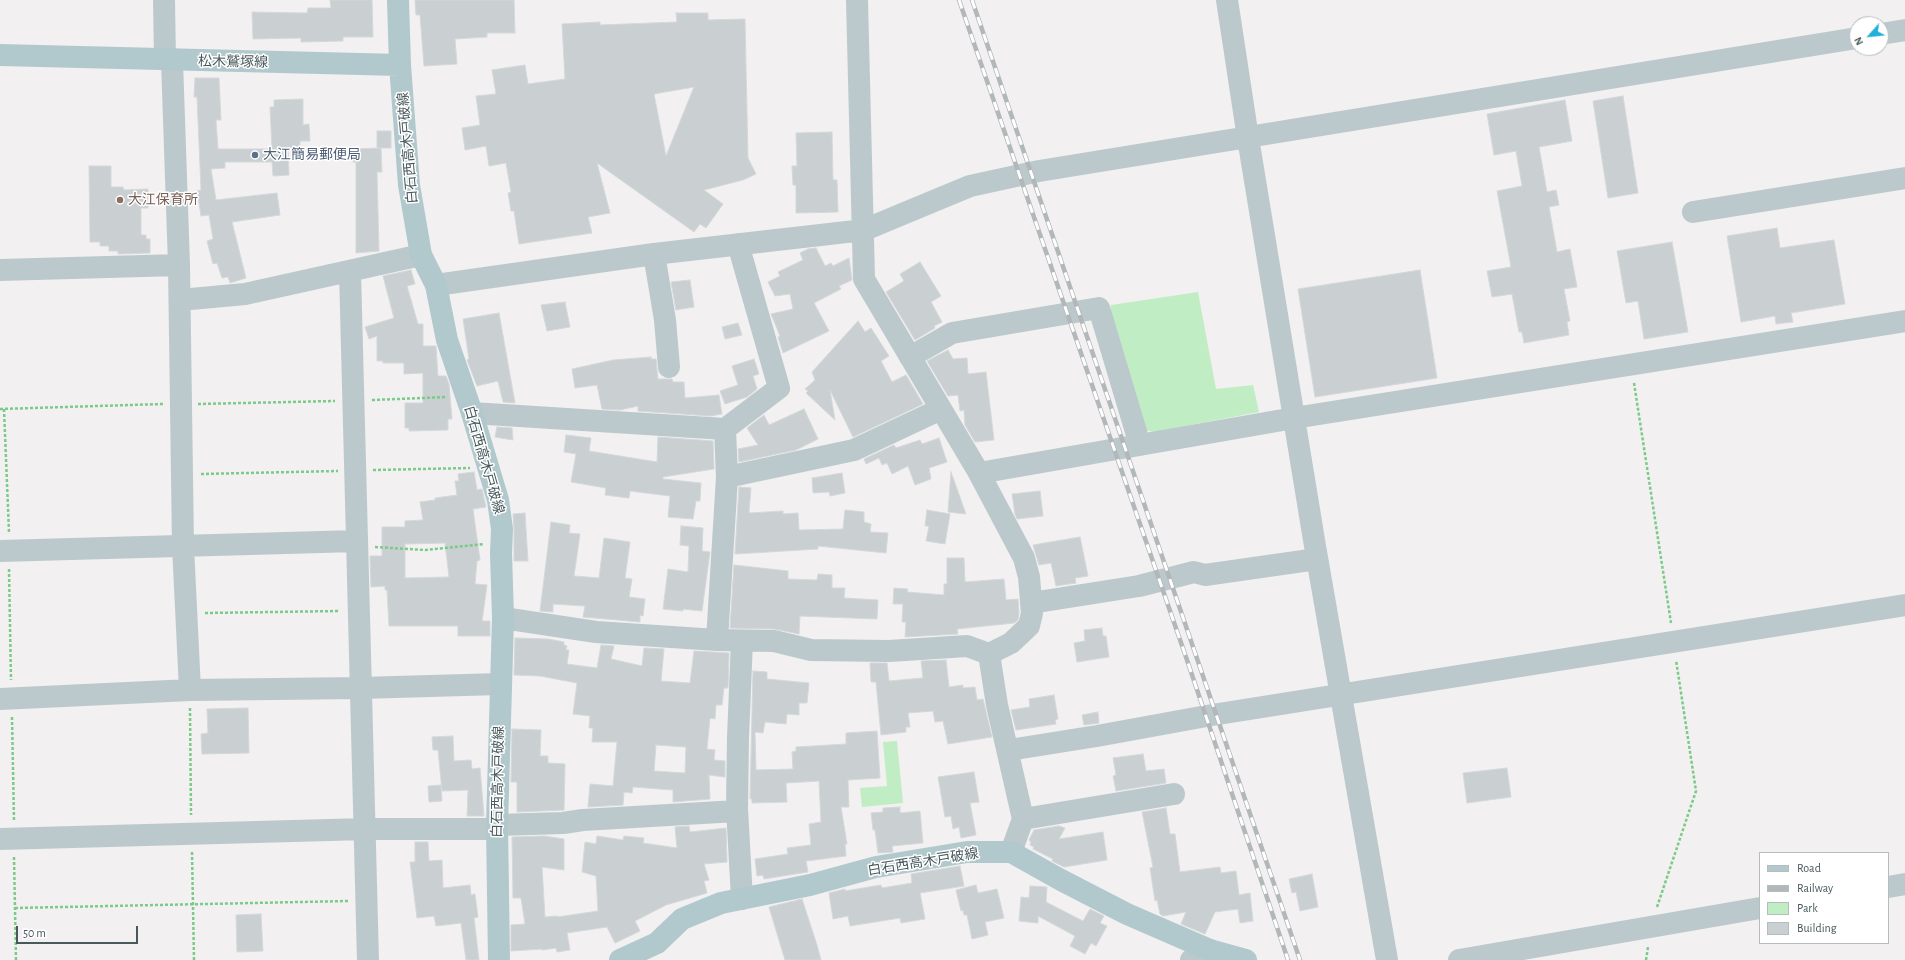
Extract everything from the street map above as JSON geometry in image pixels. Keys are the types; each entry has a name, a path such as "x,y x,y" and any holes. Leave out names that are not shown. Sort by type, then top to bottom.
{"main road":[{"path":"398,0 400,66"},
{"name":"松木鷲塚線","path":"0,55 169,61 400,66"},
{"name":"白石西高木戸破線","path":"400,66 410,185 421,255 436,285 447,340 469,405 498,500 502,529 503,618 497,827 499,960"},
{"name":"白石西高木戸破線","path":"620,960 656,943 682,919 721,903 810,885 876,867 967,852 1011,852 1121,910 1200,955 1246,960"}],"street":[{"path":"164,0 169,61 179,264 183,546 190,690"},
{"path":"503,618 596,632 717,640 774,641 811,650 889,651 967,646 989,654 1010,643 1028,626 1032,613 1029,576 1024,558 979,473 864,279 858,0"},
{"path":"1227,0 1248,138 1317,559 1386,960"},
{"path":"1889,33 1905,30"},
{"path":"436,285 654,254 864,230 970,186 1039,172 1849,39"},
{"path":"1693,212 1905,178"},
{"path":"469,405 725,429 779,388 738,244"},
{"path":"654,254 665,320 669,367"},
{"path":"180,300 245,294 350,272 421,255"},
{"path":"0,270 179,264"},
{"path":"350,272 360,688 366,829 368,960"},
{"path":"910,357 952,333 1099,308 1140,445"},
{"path":"979,473 1294,418 1905,321"},
{"path":"727,477 854,450 941,409"},
{"path":"717,640 727,477 725,429"},
{"path":"0,551 183,546 357,544"},
{"path":"1031,602 1138,586 1194,572 1204,575 1317,559"},
{"path":"1009,750 1341,694 1905,605"},
{"path":"742,641 737,810 742,899"},
{"path":"989,654 997,705 1009,750 1023,819 1011,852"},
{"path":"0,699 190,690 360,688 500,684"},
{"path":"1023,819 1174,794"},
{"path":"0,839 497,827 737,810"},
{"path":"1889,887 1905,884"},
{"path":"1459,960 1759,908"}],"path":[{"path":"1630,365 1674,641 1696,791 1660,892 1652,926"},
{"path":"0,409 181,403 237,404 353,401 469,405"},
{"path":"357,544 424,550 502,542"},
{"path":"186,613 358,611"},
{"path":"15,908 367,900"}],"green space":[{"path":"1198,292 1216,389 1253,385 1259,412 1154,432 1145,430 1109,325 1111,305"},
{"path":"897,741 903,803 862,807 860,788 887,786 883,742"}],"building":[{"path":"330,0 372,0 373,37 343,37 343,41 301,42 301,38 253,39 252,12 307,13 308,8 331,8"},
{"path":"415,0 514,0 515,33 487,33 487,37 455,39 457,64 424,66 420,15 416,15"},
{"path":"676,13 708,13 708,20 745,19 748,158 756,174 743,180 704,190 723,204 706,228 700,224 694,232 597,163 610,213 588,217 592,233 519,244 514,211 511,211 508,193 511,192 506,163 489,166 486,146 465,150 462,128 480,125 476,96 496,94 492,70 525,65 528,84 565,79 562,24 600,22 600,25 677,22","holes":["694,87 666,156 654,94"]},
{"path":"195,78 219,78 221,120 216,120 218,149 272,149 270,107 274,107 274,100 303,99 303,125 309,124 310,141 300,141 300,148 288,148 289,175 273,176 272,162 225,162 225,168 211,169 216,200 277,193 280,215 232,222 246,278 230,283 228,277 222,278 217,263 213,264 207,241 213,239 209,215 201,216 197,191 201,190 197,97 194,97"},
{"path":"1623,96 1638,193 1608,198 1593,101"},
{"path":"1565,100 1572,141 1539,147 1547,192 1556,190 1559,205 1549,207 1557,252 1570,249 1577,287 1564,289 1570,321 1567,322 1569,335 1524,343 1522,332 1519,332 1512,294 1492,297 1487,271 1511,267 1497,191 1522,186 1516,151 1494,155 1487,114"},
{"path":"377,131 391,131 391,148 377,148"},
{"path":"832,132 833,180 837,180 838,212 796,213 796,185 793,185 792,166 797,166 796,133"},
{"path":"381,148 382,172 377,172 379,251 356,253 356,162 353,162 353,149"},
{"path":"89,166 111,166 111,187 123,187 124,190 148,189 148,208 141,208 141,235 146,235 146,239 150,239 150,253 118,254 118,251 109,251 109,246 100,246 100,242 90,242"},
{"path":"1777,228 1780,248 1834,240 1845,304 1791,313 1793,322 1776,324 1775,316 1741,322 1727,236"},
{"path":"1672,242 1688,332 1644,339 1638,301 1626,303 1617,251"},
{"path":"816,248 825,266 831,263 833,266 849,258 852,280 839,286 841,289 814,303 829,331 783,353 778,337 780,336 771,314 793,309 790,294 775,296 768,282 780,276 778,272 803,260 800,253 808,249"},
{"path":"920,262 941,296 931,302 942,322 915,340 886,292 904,281 900,274"},
{"path":"411,270 415,284 407,286 418,324 423,324 423,346 436,346 438,376 446,376 449,384 452,419 448,419 448,430 409,431 409,428 405,428 405,403 423,403 423,373 404,374 404,363 383,363 383,361 377,361 377,336 369,339 365,327 394,318 383,276"},
{"path":"1420,270 1437,378 1315,397 1298,289"},
{"path":"690,280 694,307 676,310 671,282"},
{"path":"565,302 570,327 547,331 541,305"},
{"path":"499,313 515,403 503,402 498,381 477,386 467,360 469,359 463,319"},
{"path":"858,321 865,332 871,328 889,356 881,361 892,382 906,375 923,404 853,437 830,390 835,420 806,393 808,391 805,389 815,380 812,372"},
{"path":"738,323 742,335 725,339 722,327"},
{"path":"948,350 953,359 967,358 968,374 986,372 994,440 975,442 965,425 964,410 960,411 958,395 948,396 927,361"},
{"path":"651,357 651,359 656,359 658,379 672,379 673,382 684,382 685,398 719,395 722,414 711,416 638,411 638,406 620,410 602,409 597,385 575,388 572,369 613,360"},
{"path":"754,359 759,374 753,376 757,389 747,397 725,404 720,391 738,385 732,366"},
{"path":"804,409 818,439 796,450 739,462 738,449 758,445 747,428 764,415 769,425"},
{"path":"497,427 512,428 513,440 495,437"},
{"path":"566,435 591,438 589,451 657,462 658,437 713,441 714,469 663,477 663,479 701,483 700,501 696,501 693,519 668,517 670,496 630,491 629,498 605,495 606,488 571,482 576,454 564,452"},
{"path":"939,438 947,462 929,468 931,479 915,485 908,466 892,474 887,463 882,465 879,458 866,464 864,459 894,445 896,448 920,440 922,444"},
{"path":"474,472 477,490 482,489 486,507 473,509 480,560 477,561 475,584 487,585 482,621 490,621 490,636 458,636 458,626 389,626 387,590 385,590 385,586 371,587 370,556 382,556 382,527 405,527 405,521 423,520 420,502 457,495 455,481 459,481 458,474","holes":["445,543 449,577 405,578 405,544"]},
{"path":"951,472 966,514 948,512"},
{"path":"842,473 845,493 830,496 829,492 813,493 812,478"},
{"path":"739,487 751,488 749,513 783,511 783,514 798,513 799,530 843,529 845,510 864,512 864,522 871,524 870,532 888,533 886,553 818,546 818,549 735,554"},
{"path":"1040,491 1043,516 1017,519 1012,494"},
{"path":"927,510 950,514 945,544 926,541 929,526 925,526"},
{"path":"525,513 528,561 514,561 513,514"},
{"path":"551,522 570,525 569,533 580,534 574,576 599,578 604,538 630,542 625,578 632,579 629,597 645,599 643,616 640,615 640,622 583,617 585,606 553,604 553,612 540,611"},
{"path":"681,526 703,528 702,551 710,552 702,611 663,609 668,569 688,572 689,546 680,545"},
{"path":"1080,537 1088,576 1075,578 1076,583 1056,586 1051,563 1039,565 1033,545"},
{"path":"947,558 964,558 965,582 1004,579 1006,600 1018,599 1018,620 1014,623 957,629 958,634 905,637 906,622 902,622 903,604 893,604 894,588 908,589 907,592 944,595 944,584 947,584"},
{"path":"734,565 788,571 788,579 817,580 818,574 832,575 832,588 845,588 844,598 878,600 877,619 800,616 799,634 774,629 730,628"},
{"path":"1102,628 1103,636 1106,636 1109,657 1077,662 1074,643 1085,641 1084,630"},
{"path":"515,638 548,639 564,642 564,645 567,646 566,650 569,650 567,664 597,668 601,645 614,646 611,659 642,666 644,648 664,649 661,681 690,683 694,651 729,653 728,688 724,688 722,705 716,705 715,719 710,718 707,749 715,750 714,760 725,761 725,777 709,775 710,799 673,802 673,790 633,787 632,793 624,792 623,805 588,807 590,784 613,786 617,742 592,742 593,728 589,728 590,716 573,714 577,683 540,676 514,675","holes":["656,745 686,747 685,773 654,771"]},
{"path":"946,660 949,687 963,685 963,688 975,687 977,700 983,699 992,737 948,744 943,721 935,722 933,711 908,713 910,727 906,727 906,732 881,735 876,682 871,682 870,663 887,663 889,681 923,678 921,661"},
{"path":"753,671 767,672 767,679 809,683 807,703 799,703 799,715 787,714 786,724 765,722 763,733 755,732 756,770 793,769 792,752 796,751 796,747 846,744 846,733 877,731 880,778 848,780 849,807 841,807 847,844 845,844 846,856 806,861 808,872 764,879 763,875 757,876 755,859 788,854 787,848 811,845 809,824 821,822 819,781 786,783 787,802 752,803 752,799 750,799"},
{"path":"1054,695 1058,719 1055,720 1056,724 1016,730 1011,710 1030,707 1029,699"},
{"path":"248,708 249,753 202,754 201,734 208,733 207,709"},
{"path":"1098,712 1099,723 1084,725 1082,715"},
{"path":"512,729 541,730 540,756 548,756 548,763 565,764 564,810 517,812 517,782 511,782"},
{"path":"453,736 454,761 471,760 472,769 480,768 484,816 467,816 468,790 442,791 438,750 433,750 432,737"},
{"path":"1143,754 1146,771 1164,769 1166,783 1116,791 1113,776 1116,775 1113,758"},
{"path":"1507,768 1511,797 1467,803 1463,773"},
{"path":"974,772 979,802 970,803 976,835 961,838 959,827 953,829 951,816 945,817 938,777"},
{"path":"441,785 442,801 429,802 428,786"},
{"path":"900,807 900,813 920,811 923,843 892,846 893,852 878,853 871,813 883,812 883,808"},
{"path":"1166,808 1170,834 1175,834 1180,872 1220,867 1221,873 1236,871 1239,895 1250,893 1253,921 1240,923 1238,909 1215,912 1205,934 1181,924 1186,912 1163,916 1160,914 1157,900 1155,901 1150,868 1153,867 1142,812"},
{"path":"689,826 690,832 726,828 727,862 704,864 709,880 704,881 707,893 666,905 635,921 640,931 615,943 607,927 567,933 570,950 557,952 556,948 511,951 511,925 525,924 521,898 513,898 512,837 544,836 564,839 564,870 542,867 545,917 557,917 598,911 596,876 582,872 585,842 596,844 597,836 623,840 624,836 644,838 643,843 677,848 675,827"},
{"path":"1059,826 1065,828 1059,839 1103,832 1107,860 1064,867 1052,861 1053,859 1033,849 1034,847 1030,845 1031,842 1029,840 1034,830"},
{"path":"415,842 428,842 429,861 442,860 443,888 470,885 471,895 475,894 478,917 474,918 479,960 466,960 461,923 436,926 434,916 417,918 410,862 415,862"},
{"path":"960,866 964,886 920,893 925,919 901,923 900,918 850,926 848,916 833,919 829,893 845,889 845,891 881,885 882,888 912,883 911,874"},
{"path":"1312,874 1318,907 1300,911 1296,892 1292,893 1289,879"},
{"path":"976,885 978,893 997,889 1004,918 985,922 988,935 972,939 967,915 964,915 963,910 961,911 956,890"},
{"path":"1030,886 1047,887 1046,902 1083,921 1090,909 1104,916 1100,923 1107,926 1096,946 1091,943 1085,954 1070,946 1075,936 1038,916 1038,923 1019,921 1021,897 1029,898"},
{"path":"802,899 821,960 785,960 769,907"},
{"path":"261,914 263,951 237,952 236,915"}],"railway":[{"path":"959,0 1187,660 1288,960"},
{"path":"972,0 1300,960"}],"place":[{"name":"大江簡易郵便局","path":"255,155"},
{"name":"大江保育所","path":"120,200"}]}
